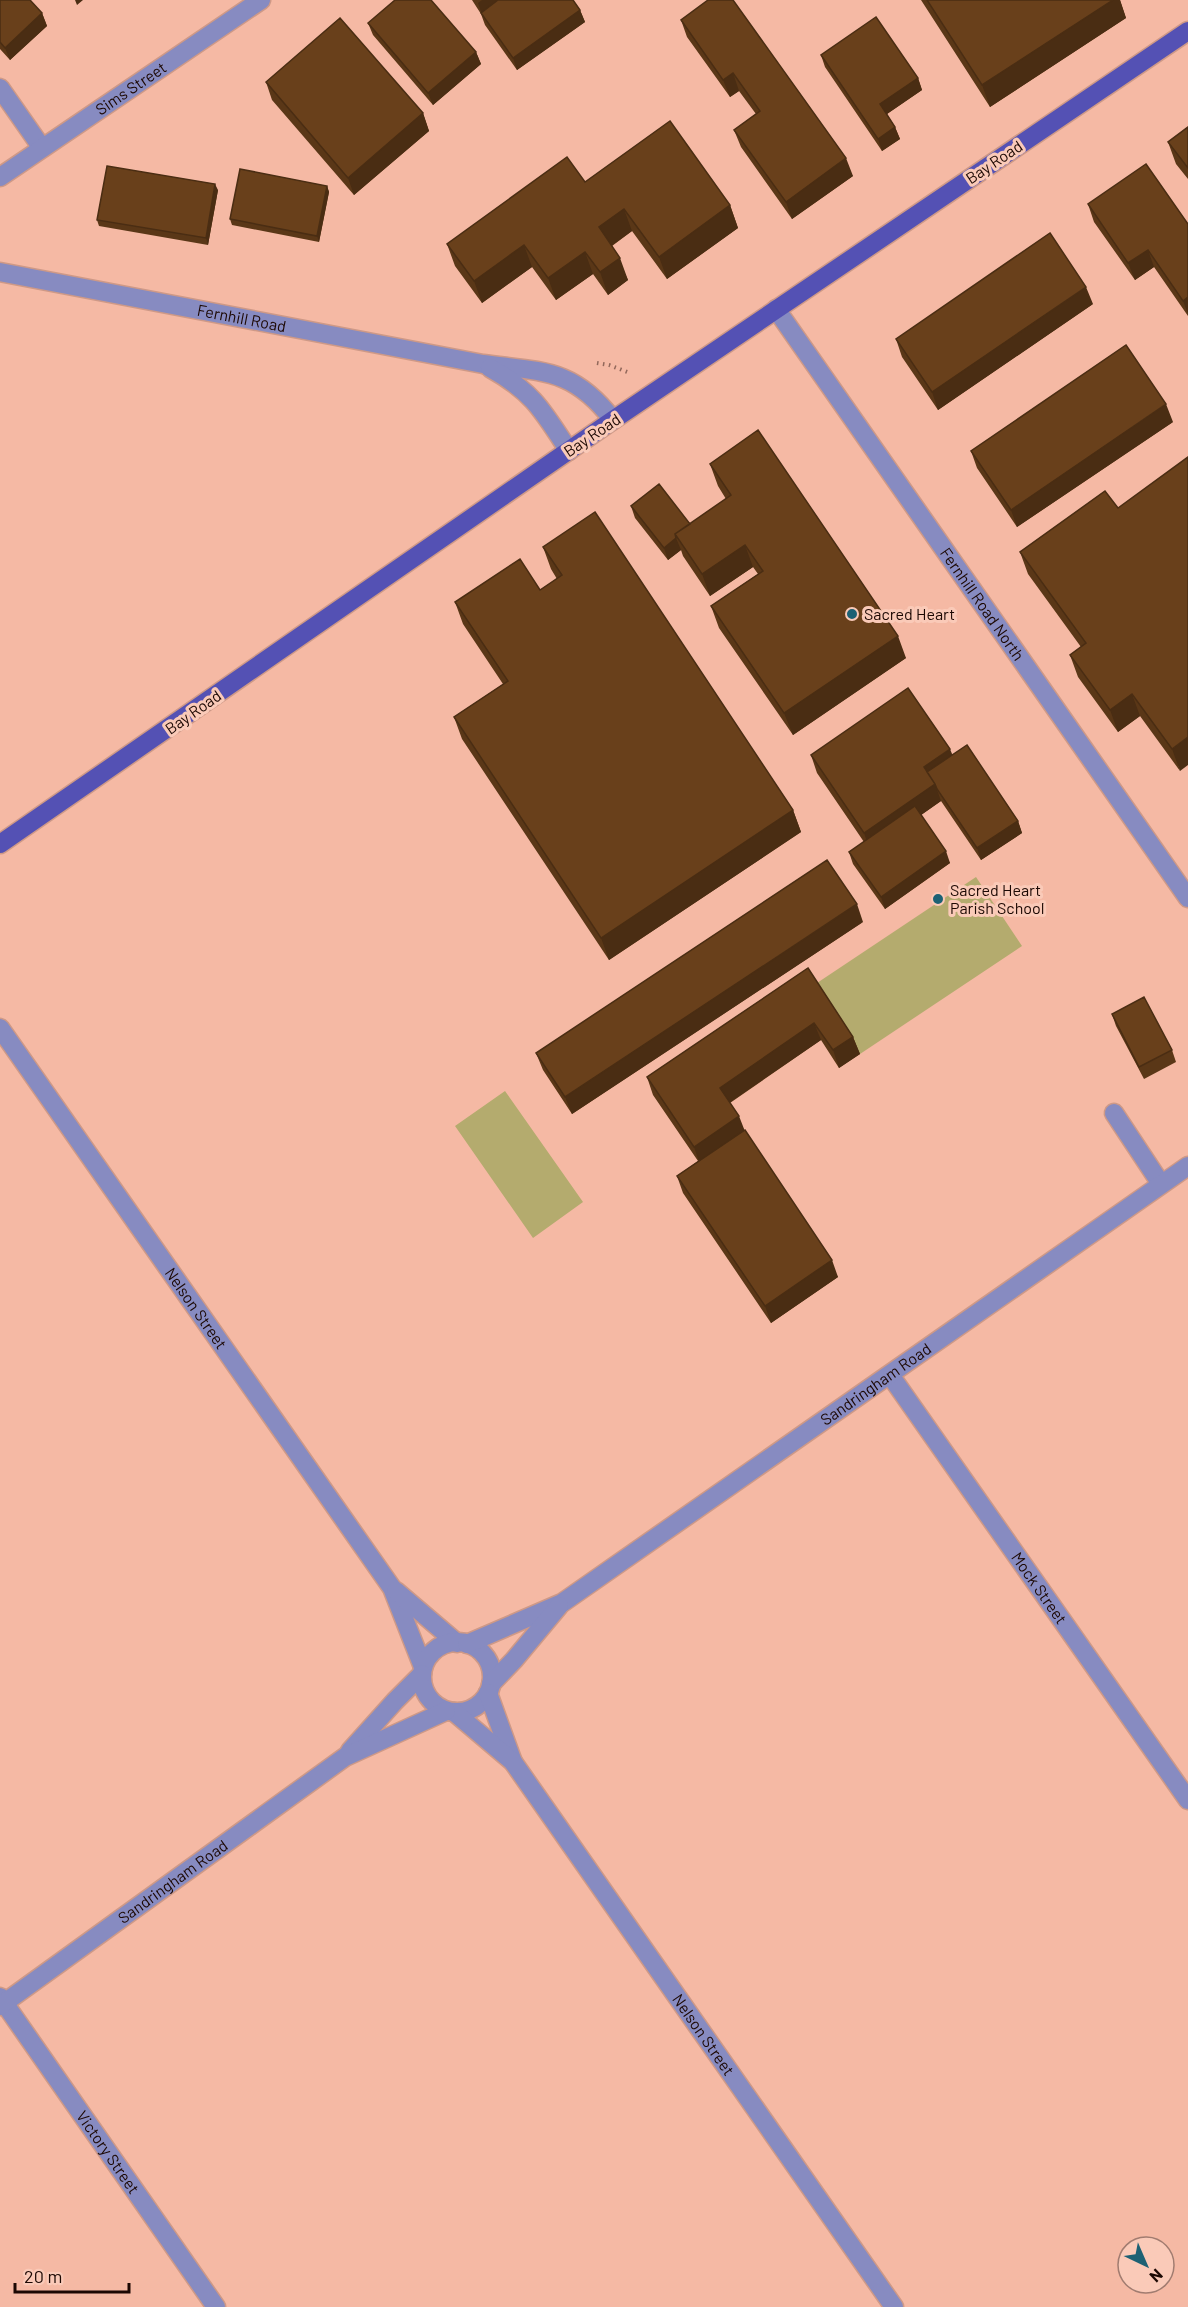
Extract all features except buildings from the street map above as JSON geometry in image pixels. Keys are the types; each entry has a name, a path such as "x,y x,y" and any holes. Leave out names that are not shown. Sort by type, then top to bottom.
{"main road":[{"name":"Bay Road","path":"0,844 613,420 1188,31"}],"street":[{"name":"Sims Street","path":"0,177 261,0"},
{"path":"0,88 42,148"},
{"name":"Fernhill Road","path":"0,272 483,364 544,372 561,377 585,389 613,420"},
{"name":"Fernhill Road North","path":"776,309 1188,897"},
{"name":"Fernhill Road","path":"483,364 508,378 530,395 569,451"},
{"name":"Nelson Street","path":"0,1028 392,1588 423,1671"},
{"path":"1114,1113 1161,1184"},
{"name":"Sandringham Road","path":"462,1643 562,1603 1188,1166"},
{"name":"Mock Street","path":"890,1375 1188,1800"},
{"name":"Nelson Street","path":"392,1588 462,1643"},
{"name":"Sandringham Road","path":"490,1688 562,1603"},
{"path":"462,1643 476,1648 489,1664 490,1688 474,1708 464,1712 450,1711 436,1706 428,1697 423,1686 423,1671 428,1657 436,1649 446,1644 462,1643"},
{"name":"Sandringham Road","path":"345,1757 423,1671"},
{"name":"Nelson Street","path":"490,1688 513,1762"},
{"name":"Nelson Street","path":"450,1711 513,1762 894,2307"},
{"name":"Sandringham Road","path":"1,2002 345,1757 450,1711"},
{"name":"Victory Street","path":"1,2002 216,2307"}],"shaded area":[{"path":"976,877 1022,946 860,1054 814,985"},
{"path":"505,1091 583,1202 533,1238 455,1126"}],"place":[{"name":"Sacred Heart","path":"852,614"},
{"name":"Sacred Heart Parish School","path":"938,899"}]}
